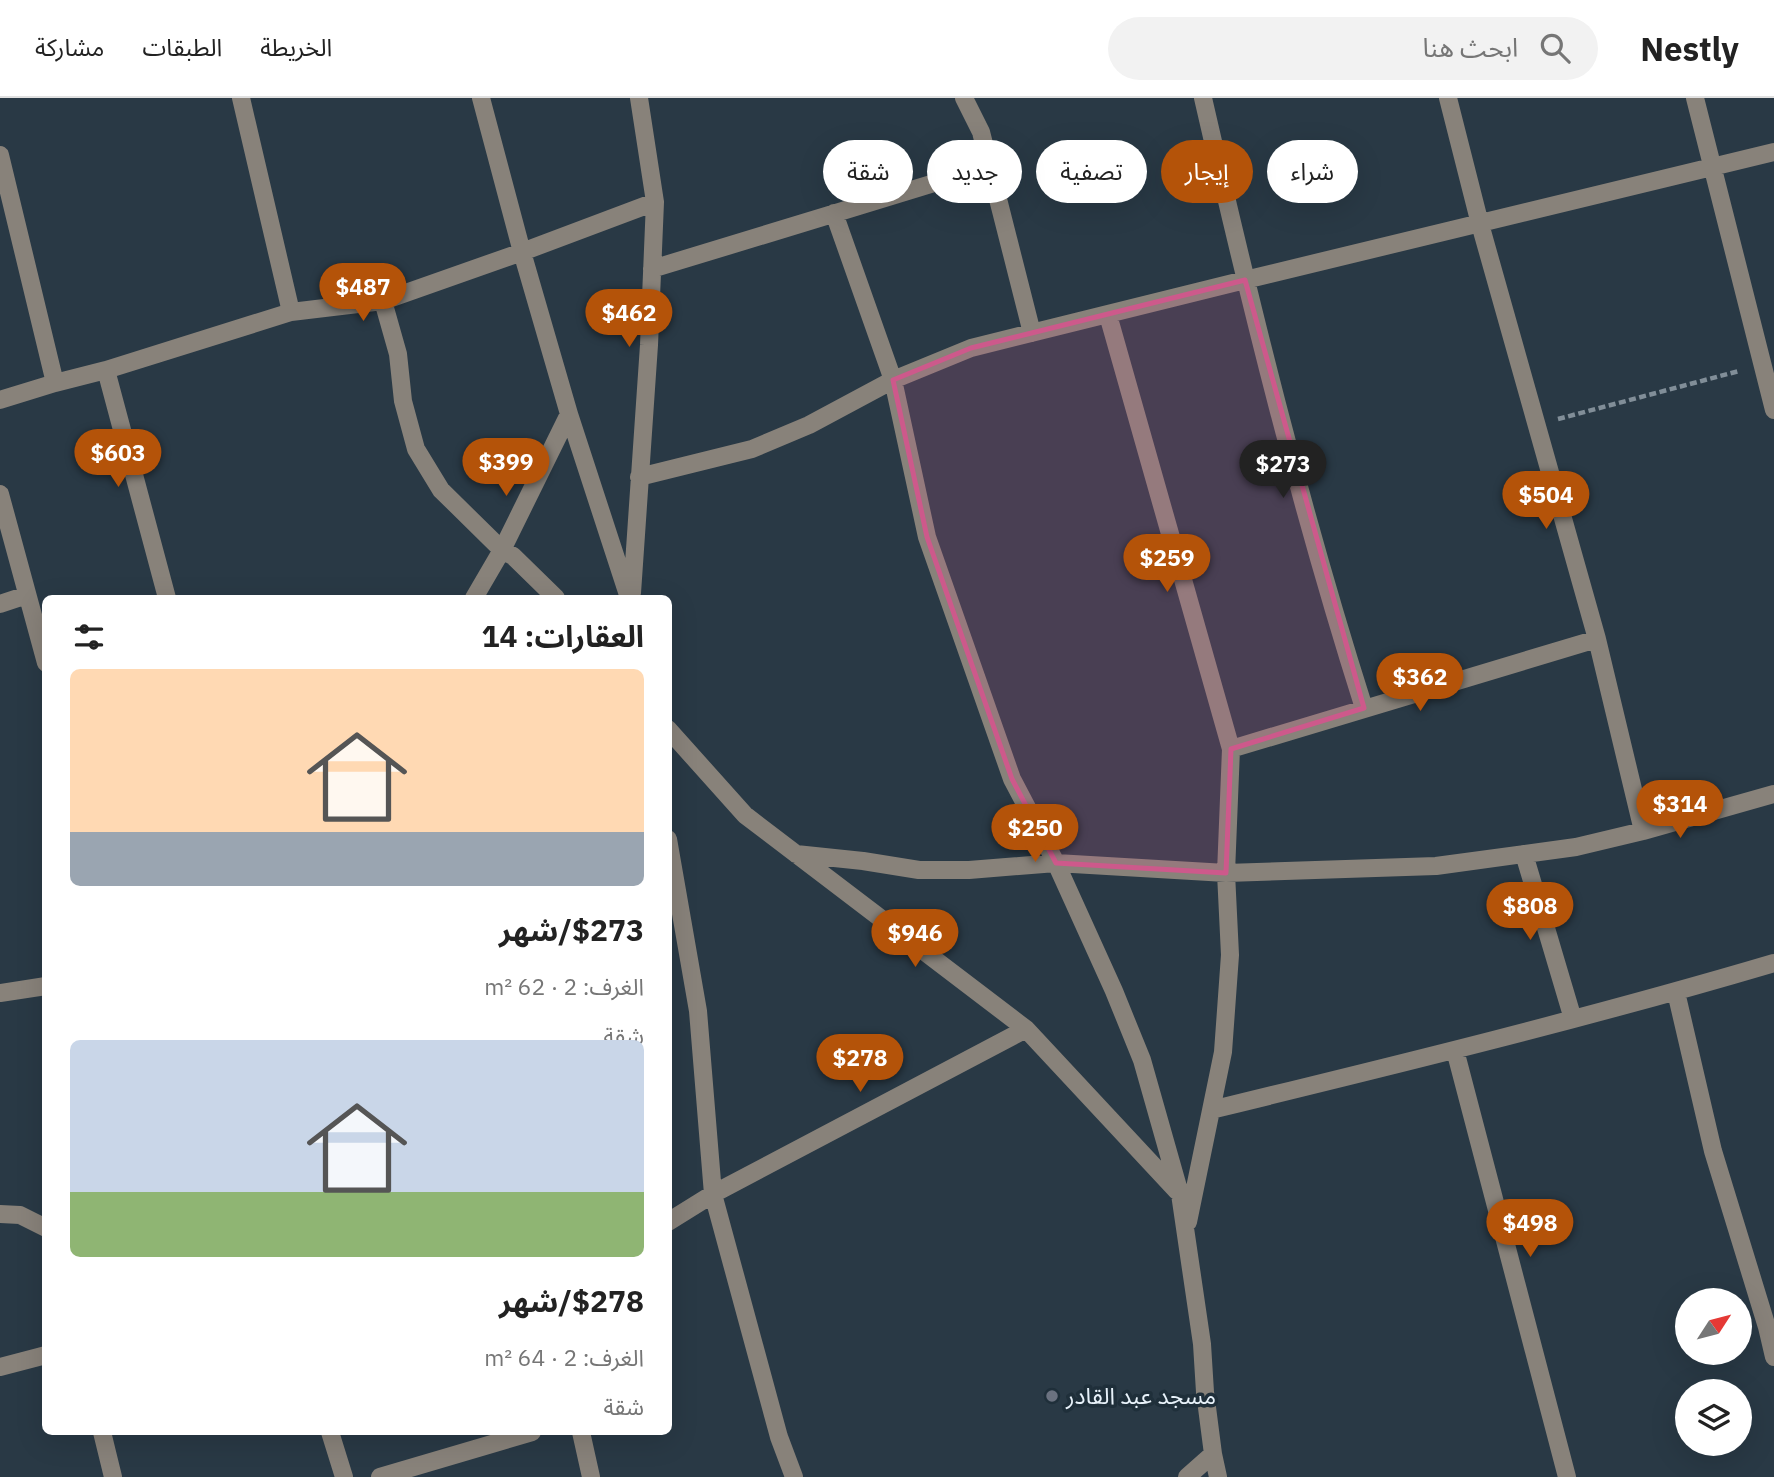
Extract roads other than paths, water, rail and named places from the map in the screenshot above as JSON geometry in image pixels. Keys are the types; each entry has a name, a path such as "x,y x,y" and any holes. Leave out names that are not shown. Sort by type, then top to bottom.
{"street":[{"path":"242,98 291,312"},
{"path":"481,98 569,414 629,595"},
{"path":"630,595 655,202 639,98"},
{"path":"964,98 983,140"},
{"path":"1203,98 1245,280 1333,610 1364,708"},
{"path":"1448,98 1480,224 1597,639 1643,831"},
{"path":"1695,98 1774,410"},
{"path":"639,477 751,449 809,425 893,380 971,348 1774,152"},
{"path":"0,155 55,383"},
{"path":"652,268 927,185"},
{"path":"0,400 291,312 383,301 655,202"},
{"path":"999,203 1032,333"},
{"path":"834,213 893,380 927,537 1012,779 1056,863 1142,1060 1180,1194 1218,1477"},
{"path":"383,301 398,354 403,401 416,449 441,490 553,595"},
{"path":"1108,315 1231,749 1226,873 1230,956 1223,1052 1186,1232"},
{"path":"106,370 166,595"},
{"path":"476,595 502,550 569,414"},
{"path":"0,495 42,649"},
{"path":"0,604 27,595"},
{"path":"1231,749 1597,639"},
{"path":"672,733 746,815 1026,1029 1180,1194"},
{"path":"796,854 919,870 969,870 1056,863 1226,873 1436,866 1576,847 1774,794"},
{"path":"1524,854 1573,1019"},
{"path":"672,862 698,1011 713,1194 779,1437 794,1477"},
{"path":"1211,1110 1455,1050 1676,992 1774,963"},
{"path":"0,993 42,987"},
{"path":"1676,992 1713,1151 1774,1357"},
{"path":"672,1220 713,1194 1026,1029"},
{"path":"1455,1050 1567,1477"},
{"path":"0,1214 20,1216 42,1225"},
{"path":"0,1367 42,1356"},
{"path":"103,1435 113,1477"},
{"path":"331,1435 344,1477"},
{"path":"380,1477 522,1435"},
{"path":"582,1435 591,1477"},
{"path":"1187,1477 1213,1454"}],"place":[{"name":"مسجد عبد القادر","path":"1052,1396"}]}
